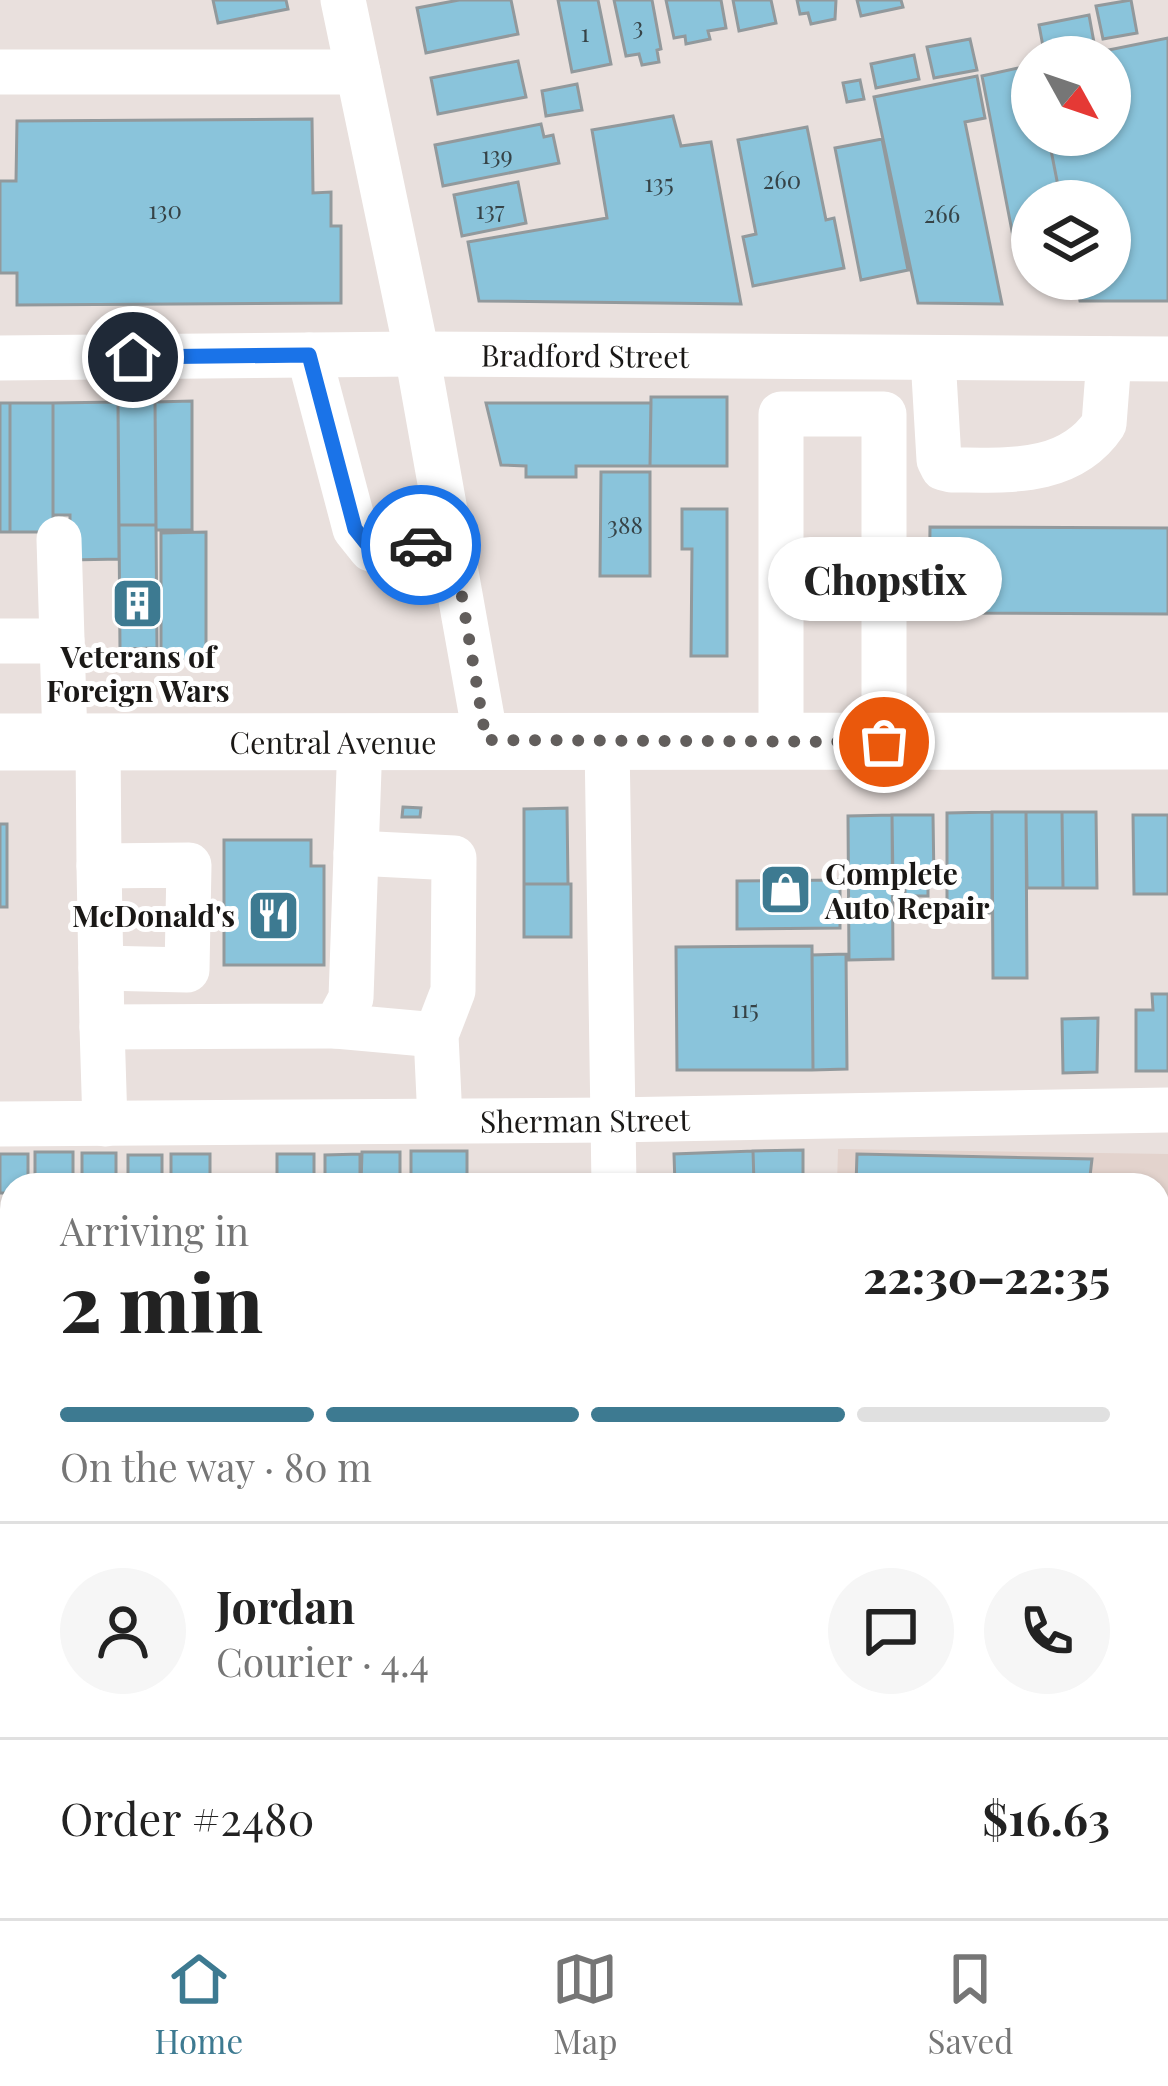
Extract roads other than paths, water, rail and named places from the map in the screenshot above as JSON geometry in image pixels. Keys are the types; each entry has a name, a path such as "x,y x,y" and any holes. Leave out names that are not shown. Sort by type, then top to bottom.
{"main road":[{"name":"Central Avenue","path":"0,742 1168,741"}],"street":[{"path":"344,0 417,354 486,740"},
{"path":"0,72 358,72"},
{"name":"Bradford Street","path":"0,358 417,354 1168,359"},
{"path":"309,355 355,529 363,542 371,549 453,543"},
{"path":"934,358 939,460 951,470 1042,467 1072,456 1104,424 1109,358"},
{"path":"781,742 781,414 884,414 884,742"},
{"path":"59,539 62,640 99,866 105,1124"},
{"path":"0,641 62,640"},
{"path":"336,1026 351,998 360,740"},
{"path":"608,742 614,1173"},
{"path":"356,853 454,857 453,991 436,1035 440,1120"},
{"path":"99,866 189,865 187,970 100,968"},
{"path":"102,1027 336,1026 436,1035"},
{"name":"Sherman Street","path":"0,1124 1168,1110"}],"place":[{"name":"Veterans of Foreign Wars","path":"138,604"},
{"name":"Chopstix","path":"884,742"},
{"name":"Complete Auto Repair","path":"786,890"},
{"name":"McDonald's","path":"274,915"}]}
